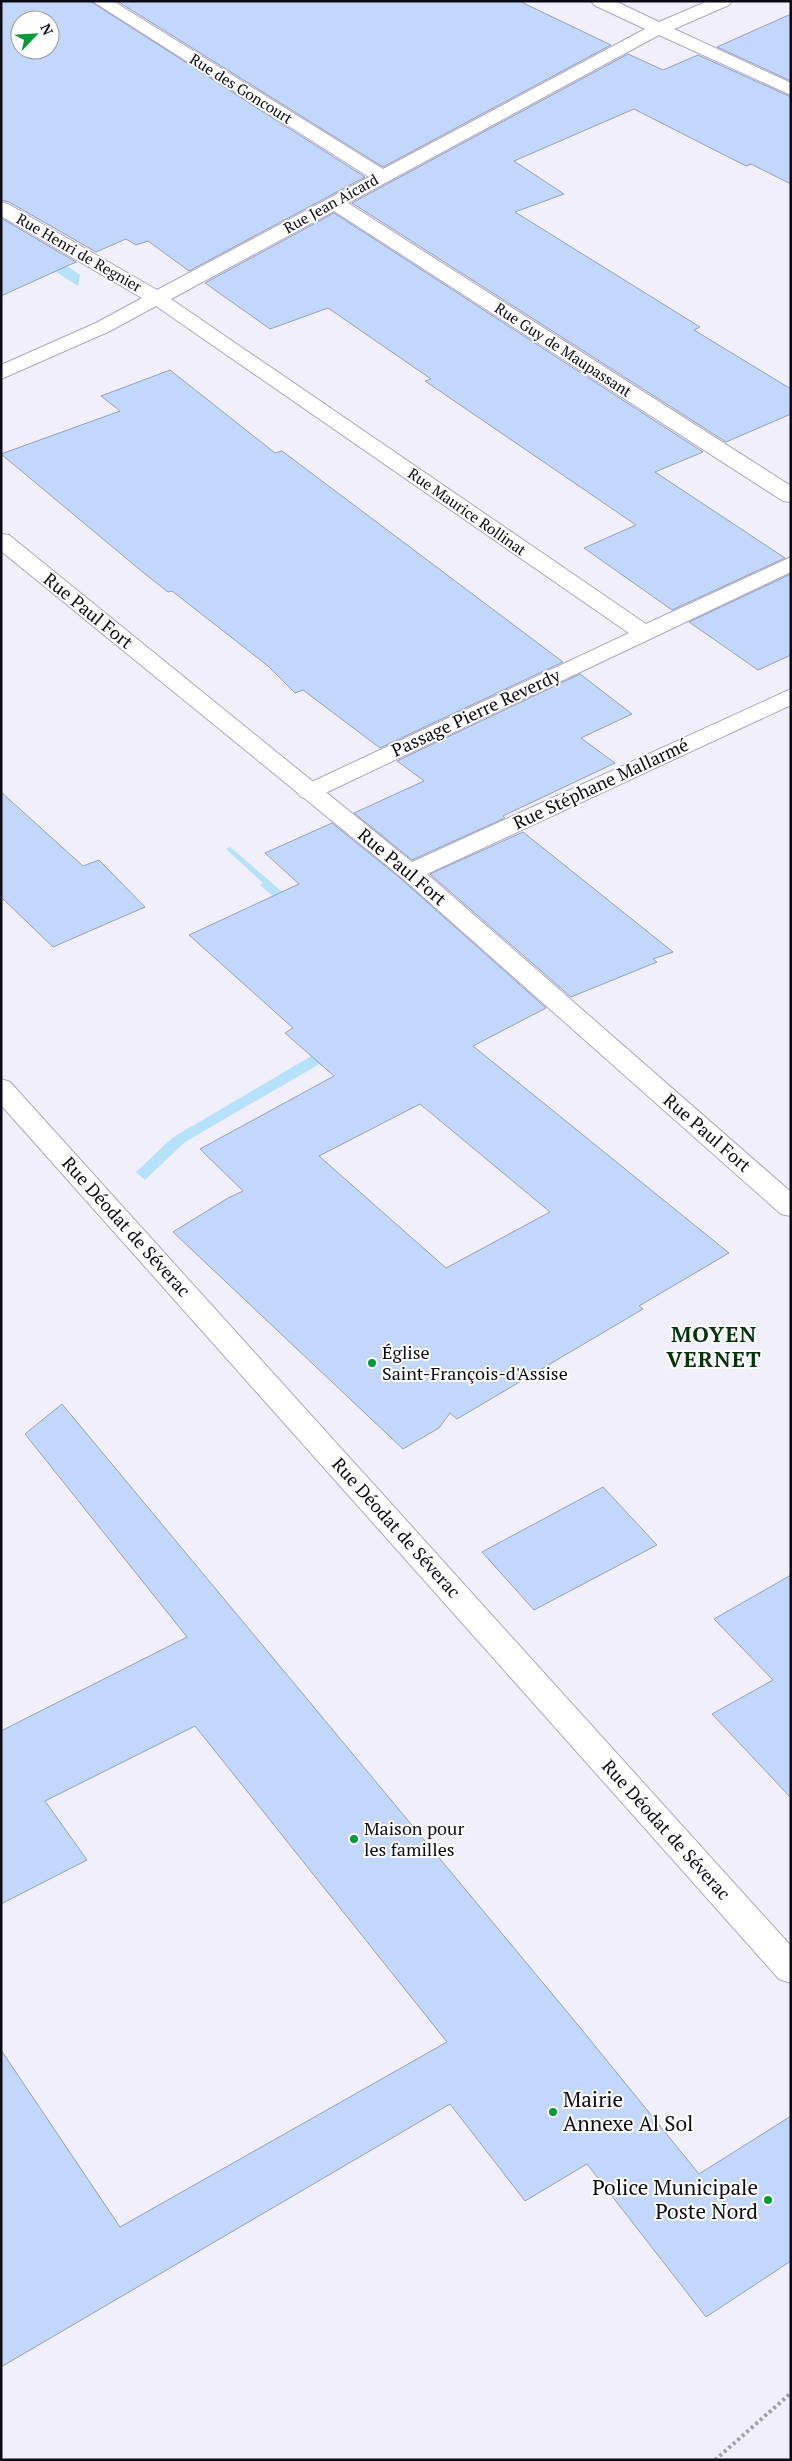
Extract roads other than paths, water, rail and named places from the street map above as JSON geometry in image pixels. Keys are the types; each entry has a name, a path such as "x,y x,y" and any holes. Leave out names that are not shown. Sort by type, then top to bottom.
{"street":[{"name":"Rue des Goncourt","path":"101,1 382,177"},
{"path":"600,1 791,90"},
{"name":"Rue Jean Aicard","path":"1,373 103,327 658,29 723,1"},
{"name":"Rue Guy de Maupassant","path":"335,203 791,496"},
{"name":"Rue Henri de Regnier","path":"1,208 157,298"},
{"name":"Rue Maurice Rollinat","path":"157,298 644,633"},
{"name":"Rue Paul Fort","path":"1,540 309,792 410,872 791,1207"},
{"path":"644,633 791,564"},
{"name":"Passage Pierre Reverdy","path":"309,792 644,633"},
{"name":"Rue Stéphane Mallarmé","path":"410,872 791,696"},
{"name":"Rue Déodat de Séverac","path":"1,1088 791,1969"}],"water":[{"path":"1,226 80,275 78,286 10,242"},
{"path":"230,847 401,994 409,991 415,998 431,1000 421,1006 406,1002 399,1018 185,1142 145,1180 136,1172 172,1138 398,1005 260,885 263,883 226,849"}],"place":[{"name":"Église Saint-François-d'Assise","path":"372,1363"},
{"name":"Maison pour les familles","path":"354,1839"},
{"name":"Mairie Annexe Al Sol","path":"553,2112"},
{"name":"Police Municipale Poste Nord","path":"768,2200"}],"district":[{"name":"MOYEN VERNET","path":"714,1346"}]}
